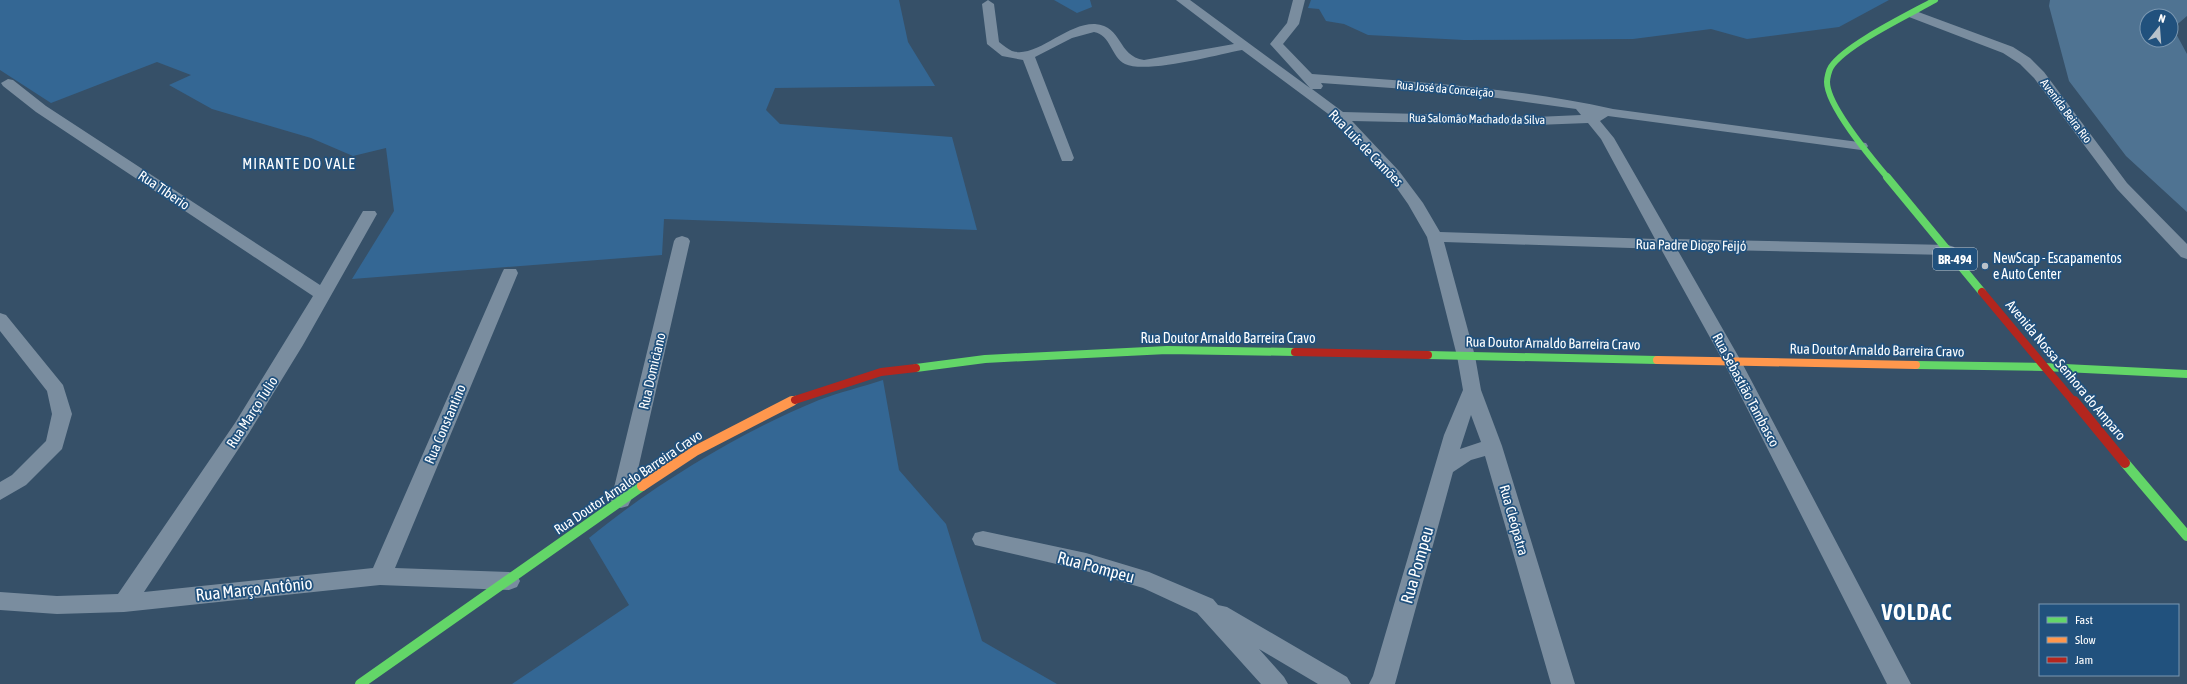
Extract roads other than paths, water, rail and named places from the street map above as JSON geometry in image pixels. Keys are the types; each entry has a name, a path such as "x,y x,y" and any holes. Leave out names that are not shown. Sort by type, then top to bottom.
{"main road":[{"name":"Avenida Nossa Senhora do Amparo","path":"1935,0 1913,14 1874,34 1840,57 1830,68 1827,82 1832,99 1861,146 2044,367 2187,536"},
{"name":"Rua Doutor Arnaldo Barreira Cravo","path":"360,684 621,500 695,451 802,397 881,372 985,359 1167,350 2044,367 2187,374"}],"street":[{"name":"Rua Luís de Camões","path":"1182,0 1340,116 1394,174 1416,203 1435,237 1466,356"},
{"path":"1299,0 1293,24 1276,44 1309,78 1340,116"},
{"path":"988,4 993,44 1001,51 1028,56 1073,32 1094,28 1105,31 1126,59 1133,63 1144,64 1243,46"},
{"name":"Avenida Beira Rio","path":"1913,14 1992,43 2025,61 2039,75 2122,186 2187,254"},
{"path":"1028,56 1067,158"},
{"name":"Rua José da Conceição","path":"1309,78 1461,90 1586,112"},
{"name":"Rua Tiberio","path":"8,83 41,109 323,295"},
{"name":"Rua Salomão Machado da Silva","path":"1340,116 1536,121 1586,112 1613,113 1861,146"},
{"name":"Rua Sebastião Tambasco","path":"1586,112 1607,138 1665,244 1732,360 1899,684"},
{"name":"Rua Março Tulio","path":"124,603 242,428 294,345 369,214"},
{"name":"Rua Padre Diogo Feijó","path":"1435,237 1948,250"},
{"name":"Rua Domiciano","path":"621,500 682,241"},
{"name":"Rua Constantino","path":"380,576 510,273"},
{"path":"0,319 56,390 62,414 55,444 19,480 0,492"},
{"name":"Rua Cleópatra","path":"1466,356 1472,390 1492,446 1563,684"},
{"name":"Rua Pompeu","path":"1381,684 1384,683 1454,435 1472,390"},
{"path":"1445,468 1464,455 1492,446"},
{"name":"Rua Pompeu","path":"984,539 1086,562 1149,581 1205,606 1339,684"},
{"name":"Rua Março Antônio","path":"0,601 57,605 124,603 380,576 508,581"},
{"name":"Rua Pompeu","path":"1205,606 1276,684"}],"place":[{"name":"NewScap - Escapamentos e Auto Center","path":"1985,266"}],"district":[{"name":"MIRANTE DO VALE","path":"299,164"},
{"name":"VOLDAC","path":"1917,612"}]}
